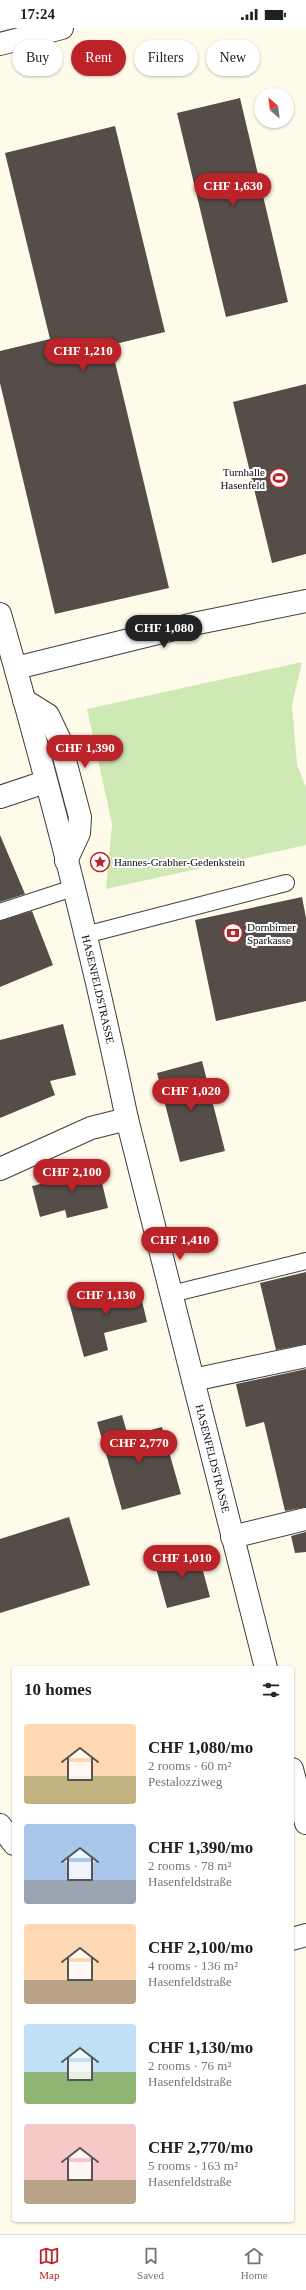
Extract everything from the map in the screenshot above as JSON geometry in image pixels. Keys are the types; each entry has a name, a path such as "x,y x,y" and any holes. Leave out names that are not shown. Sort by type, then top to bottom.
{"street":[{"path":"0,44 62,28"},
{"path":"16,668 198,623 306,601"},
{"name":"HASENFELDSTRASSE","path":"0,614 16,668 74,888 127,1119 265,1666"},
{"path":"24,700 48,715 61,746 80,817 80,832 66,861"},
{"path":"0,797 45,782"},
{"path":"0,1169 91,1128 127,1119"},
{"path":"193,1380 306,1356"},
{"path":"232,1537 306,1519"},
{"path":"294,1777 306,1823"},
{"path":"0,1825 12,1841"},
{"path":"294,1938 306,1935"}],"lane":[{"path":"85,935 286,883"},
{"path":"0,912 74,888"},
{"path":"171,1294 306,1261"}],"green space":[{"path":"302,662 292,705 297,765 306,787 306,845 106,889 112,824 87,709"}],"building":[{"path":"240,98 288,302 226,317 177,113"},
{"path":"115,126 165,332 111,345 169,588 55,614 0,383 0,351 50,339 5,153"},
{"name":"Turnhalle Hasenfeld","path":"306,384 306,554 272,563 233,402"},
{"path":"0,835 25,894 0,902"},
{"path":"302,897 306,918 306,1001 216,1021 195,920"},
{"path":"32,911 53,965 0,987 0,921"},
{"path":"63,1024 76,1075 50,1081 55,1095 0,1118 0,1040"},
{"path":"202,1061 225,1151 180,1162 157,1073"},
{"path":"97,1162 108,1208 67,1218 65,1210 40,1217 32,1186 57,1180 56,1173"},
{"path":"306,1272 306,1344 276,1350 260,1283"},
{"path":"138,1284 147,1322 104,1333 108,1350 84,1357 69,1302"},
{"path":"306,1369 306,1507 285,1511 264,1422 246,1427 236,1384"},
{"path":"122,1415 128,1436 162,1427 181,1494 122,1510 97,1422"},
{"path":"69,1517 90,1585 0,1613 0,1539"},
{"path":"306,1532 306,1552 295,1553 291,1536"},
{"path":"197,1549 210,1597 167,1608 154,1561"}],"place":[{"name":"Turnhalle Hasenfeld","path":"279,478"},
{"name":"Hannes-Grabher-Gedenkstein","path":"100,862"},
{"name":"Dornbirner Sparkasse","path":"233,933"}]}
